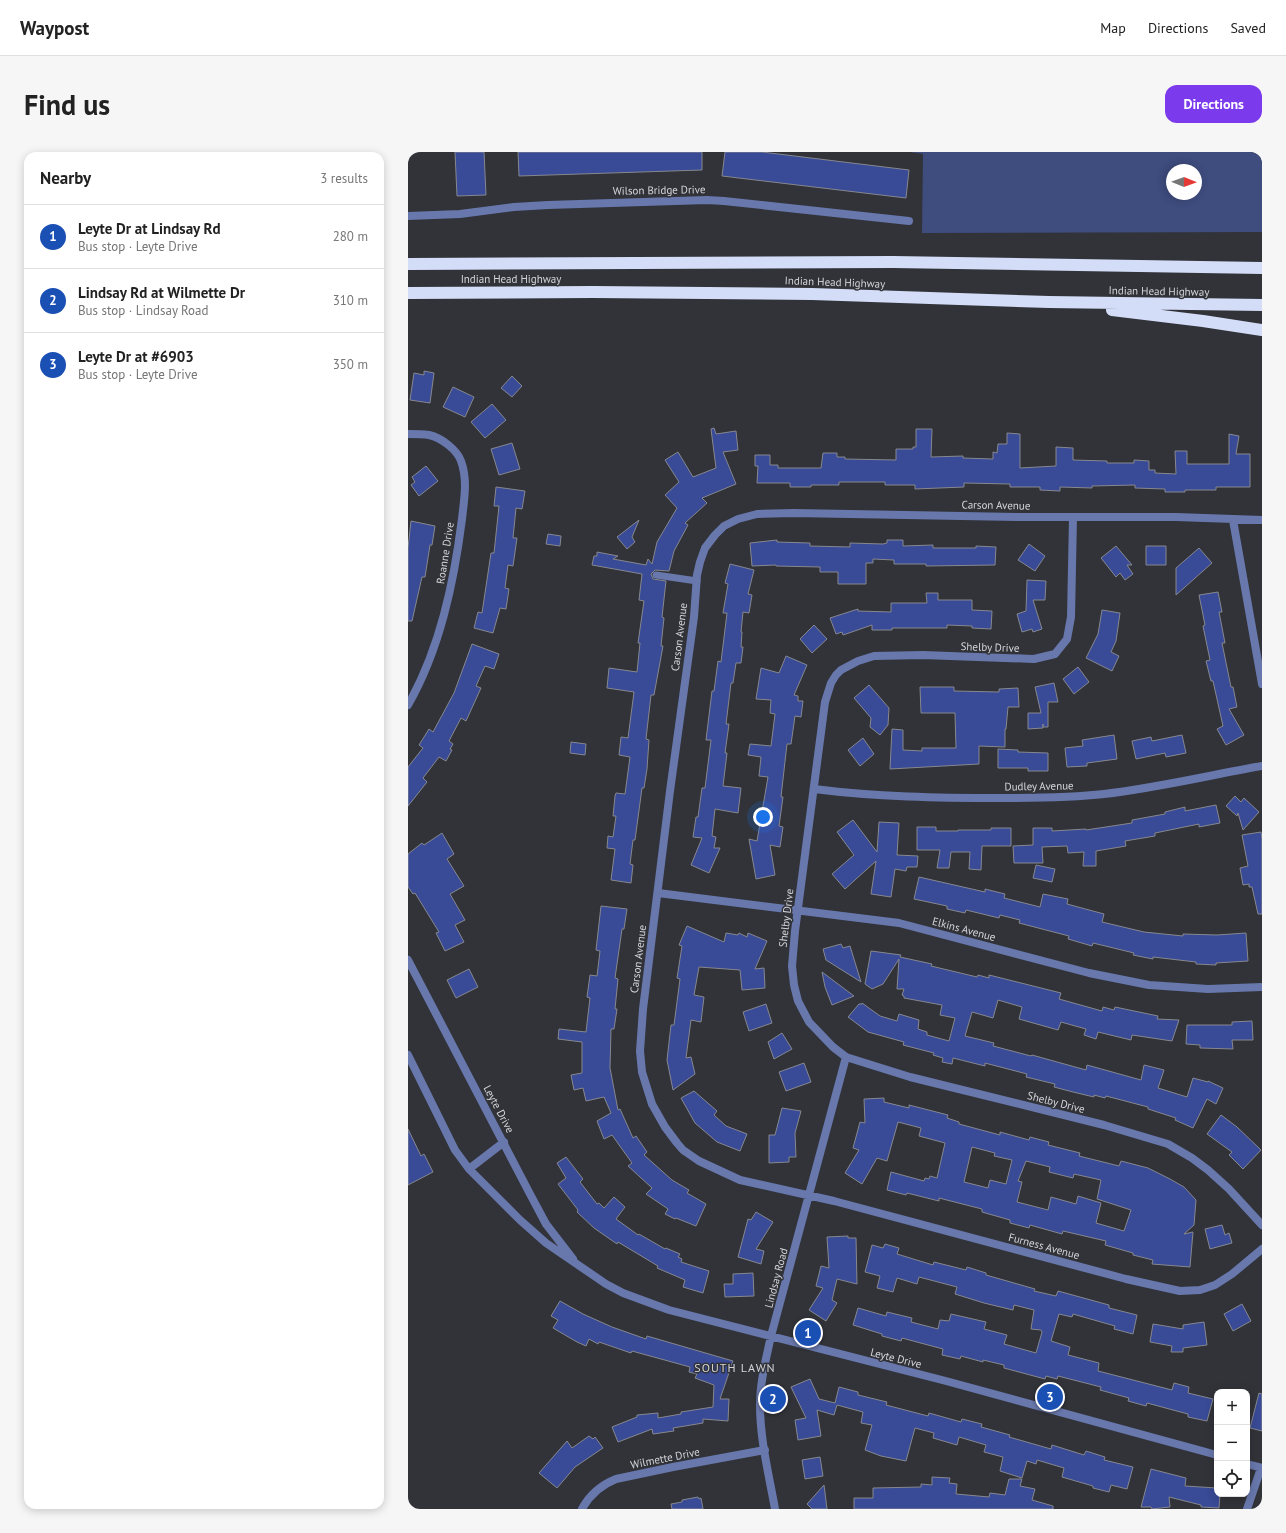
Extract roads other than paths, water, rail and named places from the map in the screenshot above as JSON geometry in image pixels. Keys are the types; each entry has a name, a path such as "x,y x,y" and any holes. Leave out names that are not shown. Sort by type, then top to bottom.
{"highway":[{"name":"Indian Head Highway","path":"408,264 893,262 1262,268"},
{"name":"Indian Head Highway","path":"408,293 593,292 812,294 1050,302 1262,305"},
{"path":"1050,302 1262,330"}],"street":[{"name":"Wilson Bridge Drive","path":"408,216 460,214 514,207 548,205 707,200 909,221"},
{"name":"Roanne Drive","path":"408,434 431,435 444,442 457,454 461,462 466,481 455,568 439,632 423,673 408,705"},
{"name":"Carson Avenue","path":"810,1196 740,1180 699,1161 683,1150 665,1127 655,1111 642,1072 640,1051 643,1009 670,791 694,617 696,581 702,554 715,535 731,522 757,514 794,513 1176,517 1262,520"},
{"name":"Shelby Drive","path":"1073,516 1071,616 1067,639 1055,654 1034,659 885,655 866,658 849,665 836,675 828,691 821,724 814,789 793,944 792,966 794,985 798,1001 809,1022 833,1047 846,1057 910,1077 1104,1125 1168,1144 1192,1158 1208,1170 1234,1194 1262,1225"},
{"path":"1233,520 1262,684"},
{"name":"Dudley Avenue","path":"814,789 856,795 891,797 1067,798 1106,794 1170,784 1262,766"},
{"name":"Elkins Avenue","path":"658,893 899,924 1074,969 1149,985 1208,989 1262,987"},
{"name":"Leyte Drive","path":"408,960 546,1224 577,1265"},
{"name":"Leyte Drive","path":"408,1055 449,1140 461,1161 514,1214 546,1243 606,1284 636,1298 675,1312 835,1354 946,1381 1214,1454"},
{"name":"Lindsay Road","path":"775,1509 761,1421 763,1374 771,1336 810,1196 846,1057"},
{"path":"469,1169 504,1142"},
{"name":"Furness Avenue","path":"810,1196 834,1201 1126,1279 1180,1290 1200,1290 1215,1285 1232,1274 1262,1249"},
{"name":"Wilmette Drive","path":"582,1509 592,1494 616,1479 765,1450"},
{"path":"1247,1509 1261,1468 1250,1465"}],"lane":[{"path":"656,575 696,581"}],"place":[{"name":"Leyte Dr at Lindsay Rd","path":"808,1333"},
{"name":"Leyte Dr at #6903","path":"1050,1397"},
{"name":"Lindsay Rd at Wilmette Dr","path":"773,1399"}],"district":[{"name":"SOUTH LAWN","path":"735,1368"}]}
